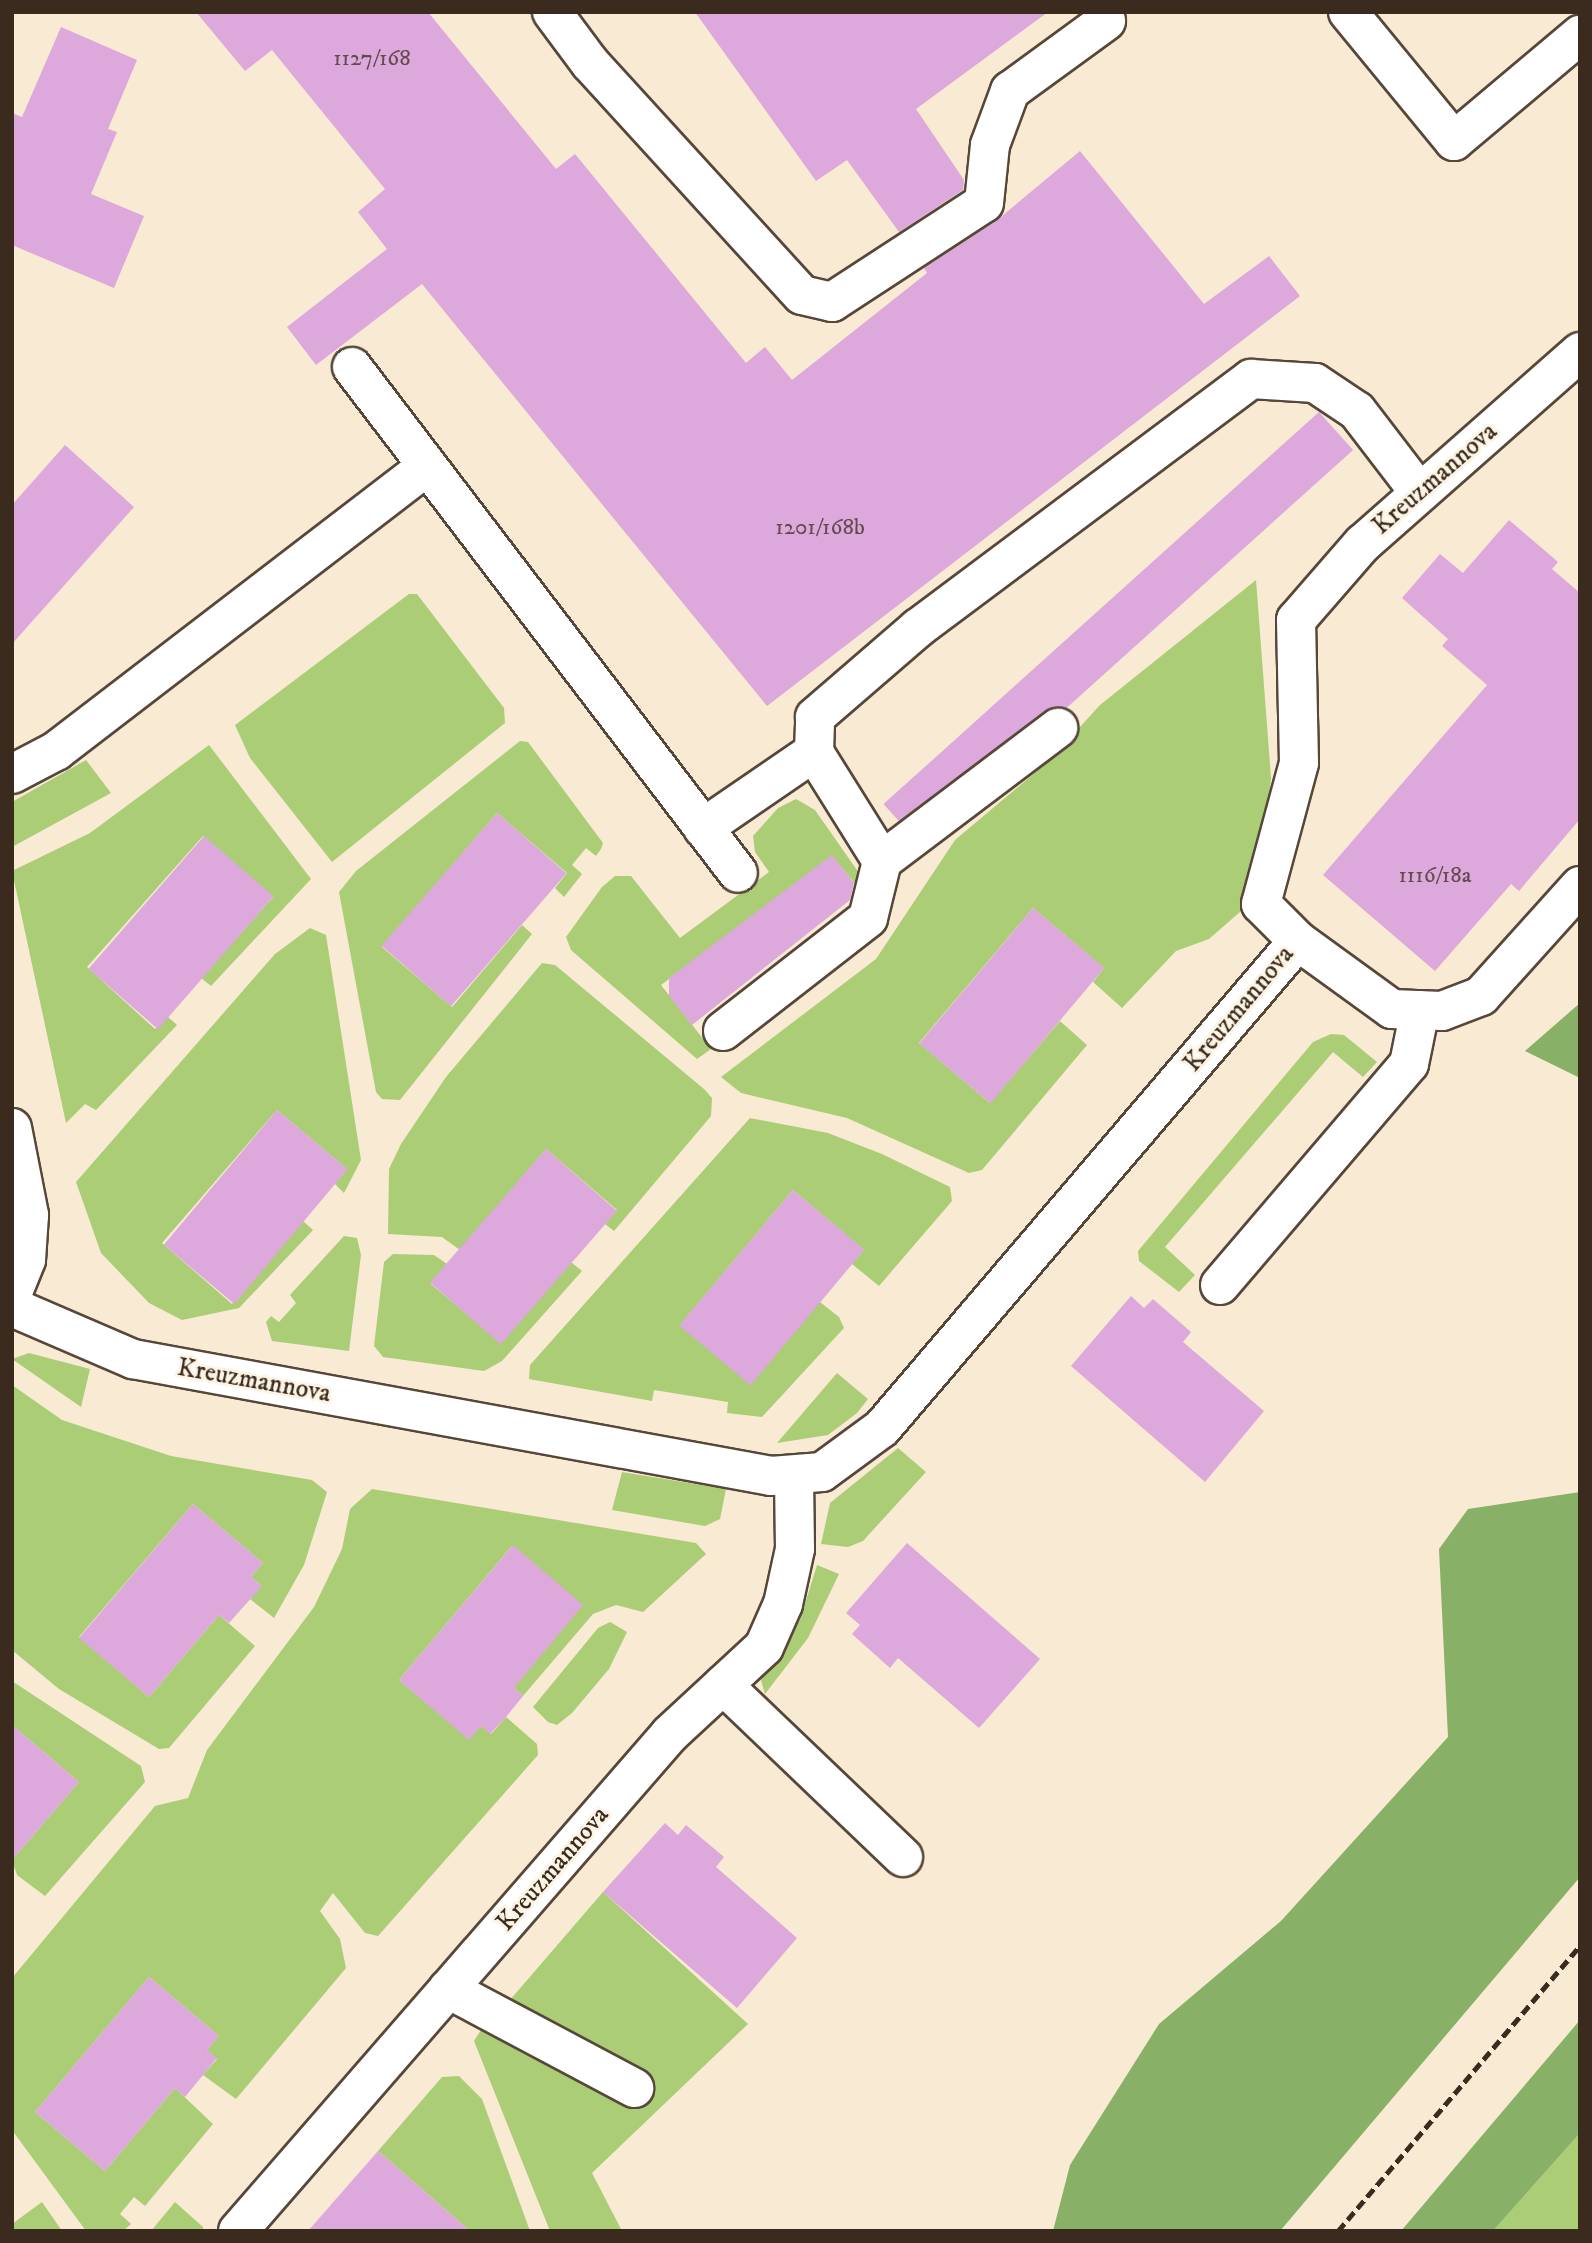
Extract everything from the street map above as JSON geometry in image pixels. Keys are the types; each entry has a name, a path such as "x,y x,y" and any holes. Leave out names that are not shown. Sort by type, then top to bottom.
{"street":[{"path":"552,12 803,295 831,302 984,203 990,145 1010,91 1106,21"},
{"path":"1348,12 1454,141 1580,35"},
{"name":"Kreuzmannova","path":"12,1307 133,1359 794,1479 821,1472 882,1428 1298,941 1261,904 1299,763 1296,620 1363,543 1580,352"},
{"path":"352,368 738,873"},
{"path":"882,861 814,752 815,717 918,628 1251,379 1315,383 1357,411 1420,493"},
{"path":"12,774 56,751 427,466"},
{"path":"723,1031 867,918 882,861 1058,727"},
{"path":"704,828 814,752"},
{"path":"1298,941 1392,1009 1442,1011 1481,996 1580,886"},
{"path":"1220,1285 1409,1064 1420,1010"},
{"path":"12,1128 29,1215 26,1260 12,1295"},
{"name":"Kreuzmannova","path":"238,2231 670,1734 764,1647 783,1604 795,1549 794,1479"},
{"path":"723,1685 903,1857"},
{"path":"448,1989 634,2088"}],"green space":[{"path":"1256,580 1271,778 1263,859 1248,905 1209,939 1176,951 1122,1008 1093,982 1104,968 1033,908 919,1043 990,1103 1060,1021 1087,1045 982,1170 969,1173 847,1118 741,1093 721,1077 876,959 955,840 1049,761 1100,705"},
{"path":"409,594 417,594 504,708 505,723 332,862 250,758 235,725"},
{"path":"520,741 528,742 603,843 601,849 596,856 586,848 572,865 582,874 564,897 555,888 567,873 497,813 382,947 452,1007 522,925 532,934 400,1100 382,1099 376,1092 339,892 356,871"},
{"path":"209,745 311,879 211,986 201,978 273,897 203,836 87,967 155,1029 168,1017 177,1025 96,1110 85,1104 66,1123 12,871 90,833"},
{"path":"86,760 111,793 12,847 12,802"},
{"path":"796,799 815,810 866,883 861,891 833,857 661,985 711,1049 697,1059 571,950 566,937 602,887 615,876 631,876 680,938 769,872 755,852 753,836 778,808"},
{"path":"310,928 326,935 361,1160 344,1193 335,1184 347,1169 277,1110 162,1243 232,1304 303,1221 313,1230 239,1308 182,1320 149,1303 101,1253 76,1182 275,954"},
{"path":"542,963 555,965 704,1089 712,1098 711,1116 614,1231 605,1224 617,1210 546,1149 460,1250 442,1237 388,1234 389,1169 401,1144 446,1077"},
{"path":"1580,1003 1580,1078 1525,1051"},
{"path":"1331,1034 1344,1035 1377,1062 1363,1077 1333,1052 1165,1247 1195,1275 1179,1292 1139,1261 1138,1251 1313,1042"},
{"path":"750,1118 828,1133 882,1154 950,1187 952,1201 879,1286 852,1264 864,1250 793,1190 680,1325 820,1302 839,1317 844,1328 762,1417 727,1413 728,1402 654,1390 652,1401 529,1379 530,1365"},
{"path":"344,1236 357,1238 361,1255 349,1351 272,1341 266,1322 271,1316 279,1322 296,1303 290,1295"},
{"path":"393,1254 434,1255 447,1264 431,1284 501,1343 571,1262 582,1271 502,1361 484,1371 383,1357 374,1346 384,1262"},
{"path":"29,1353 90,1369 81,1407 12,1359"},
{"path":"837,1373 868,1399 857,1413 828,1435 777,1443"},
{"path":"12,1385 62,1420 171,1456 312,1480 327,1492 304,1565 274,1618 250,1599 261,1585 251,1577 263,1563 193,1504 79,1637 149,1697 219,1615 255,1646 169,1748 159,1749 59,1689 12,1650"},
{"path":"898,1448 926,1472 863,1541 848,1547 821,1544 830,1503"},
{"path":"622,1472 726,1489 720,1519 705,1526 612,1510"},
{"path":"372,1489 696,1543 706,1554 643,1612 616,1605 593,1614 523,1696 514,1688 512,1546 399,1680 469,1739 481,1726 491,1734 506,1717 537,1744 538,1755 378,1936 365,1933 333,1893 320,1911 340,1939 346,1968 236,2099 203,2075 217,2059 207,2050 219,2036 149,1977 35,2112 105,2171 175,2088 213,2124 145,2206 134,2197 120,2214 131,2224 123,2231 86,2231 12,2130 12,1978 155,1806 188,1798 207,1750 314,1607 342,1549 350,1509"},
{"path":"1580,1492 1580,1877 1280,2231 1053,2231 1070,2165 1159,2024 1281,1921 1448,1737 1439,1549 1468,1509"},
{"path":"817,1565 839,1574 808,1638 765,1694 761,1680 800,1620"},
{"path":"610,1622 627,1632 609,1669 572,1713 557,1725 548,1722 533,1707 598,1628"},
{"path":"12,1681 141,1766 145,1782 45,1896 17,1875 12,1860 79,1782 12,1725"},
{"path":"603,1892 748,2024 592,2173 622,2231 550,2231 474,2041 481,2030 636,2105 504,2007"},
{"path":"1580,2020 1580,2133 1493,2231 1401,2231"},
{"path":"459,2076 482,2099 530,2231 470,2231 378,2151 442,2077"},
{"path":"1580,2133 1580,2231 1493,2231"},
{"path":"42,2202 62,2231 13,2231 12,2224"},
{"path":"175,2202 203,2227 203,2231 151,2231"}],"building":[{"path":"196,12 428,12 556,169 575,154 746,363 765,347 792,380 927,273 924,268 996,221 1080,151 1204,304 1269,256 1300,296 767,706 422,284 316,365 287,327 387,249 358,212 385,189 272,50 245,71"},
{"path":"695,12 1048,12 916,109 964,180 963,190 899,232 847,160 816,181"},
{"path":"61,27 137,60 108,129 117,132 91,194 144,216 114,288 12,245 12,113 22,117"},
{"path":"1319,412 1353,450 918,842 884,804"},
{"path":"65,445 134,507 12,644 12,505"},
{"path":"1509,520 1558,562 1552,569 1580,593 1580,819 1519,891 1511,884 1435,971 1323,875 1487,685 1442,646 1448,639 1402,598 1440,554 1463,573"},
{"path":"497,813 566,873 451,1006 382,946"},
{"path":"204,836 273,896 158,1029 89,969"},
{"path":"832,855 854,883 850,900 692,1025 669,996 669,978"},
{"path":"1033,908 1104,968 990,1103 919,1044"},
{"path":"277,1110 347,1169 234,1304 164,1245"},
{"path":"546,1149 617,1211 501,1344 430,1283"},
{"path":"793,1190 864,1250 750,1385 679,1326"},
{"path":"1131,1296 1144,1308 1153,1299 1191,1332 1183,1342 1264,1411 1205,1482 1071,1366"},
{"path":"193,1504 263,1563 251,1577 262,1586 229,1623 219,1615 149,1697 79,1638"},
{"path":"907,1543 1040,1659 979,1728 898,1658 890,1668 852,1634 860,1625 846,1613"},
{"path":"513,1545 583,1605 514,1688 523,1696 506,1717 490,1734 481,1726 469,1740 399,1680"},
{"path":"12,1725 79,1782 12,1860"},
{"path":"665,1823 678,1835 686,1825 724,1857 716,1867 797,1938 737,2008 603,1892"},
{"path":"149,1977 219,2036 207,2050 217,2058 185,2097 175,2088 105,2171 35,2112"},
{"path":"378,2151 470,2231 308,2231"}],"railway":[{"path":"1338,2231 1580,1946"}]}
